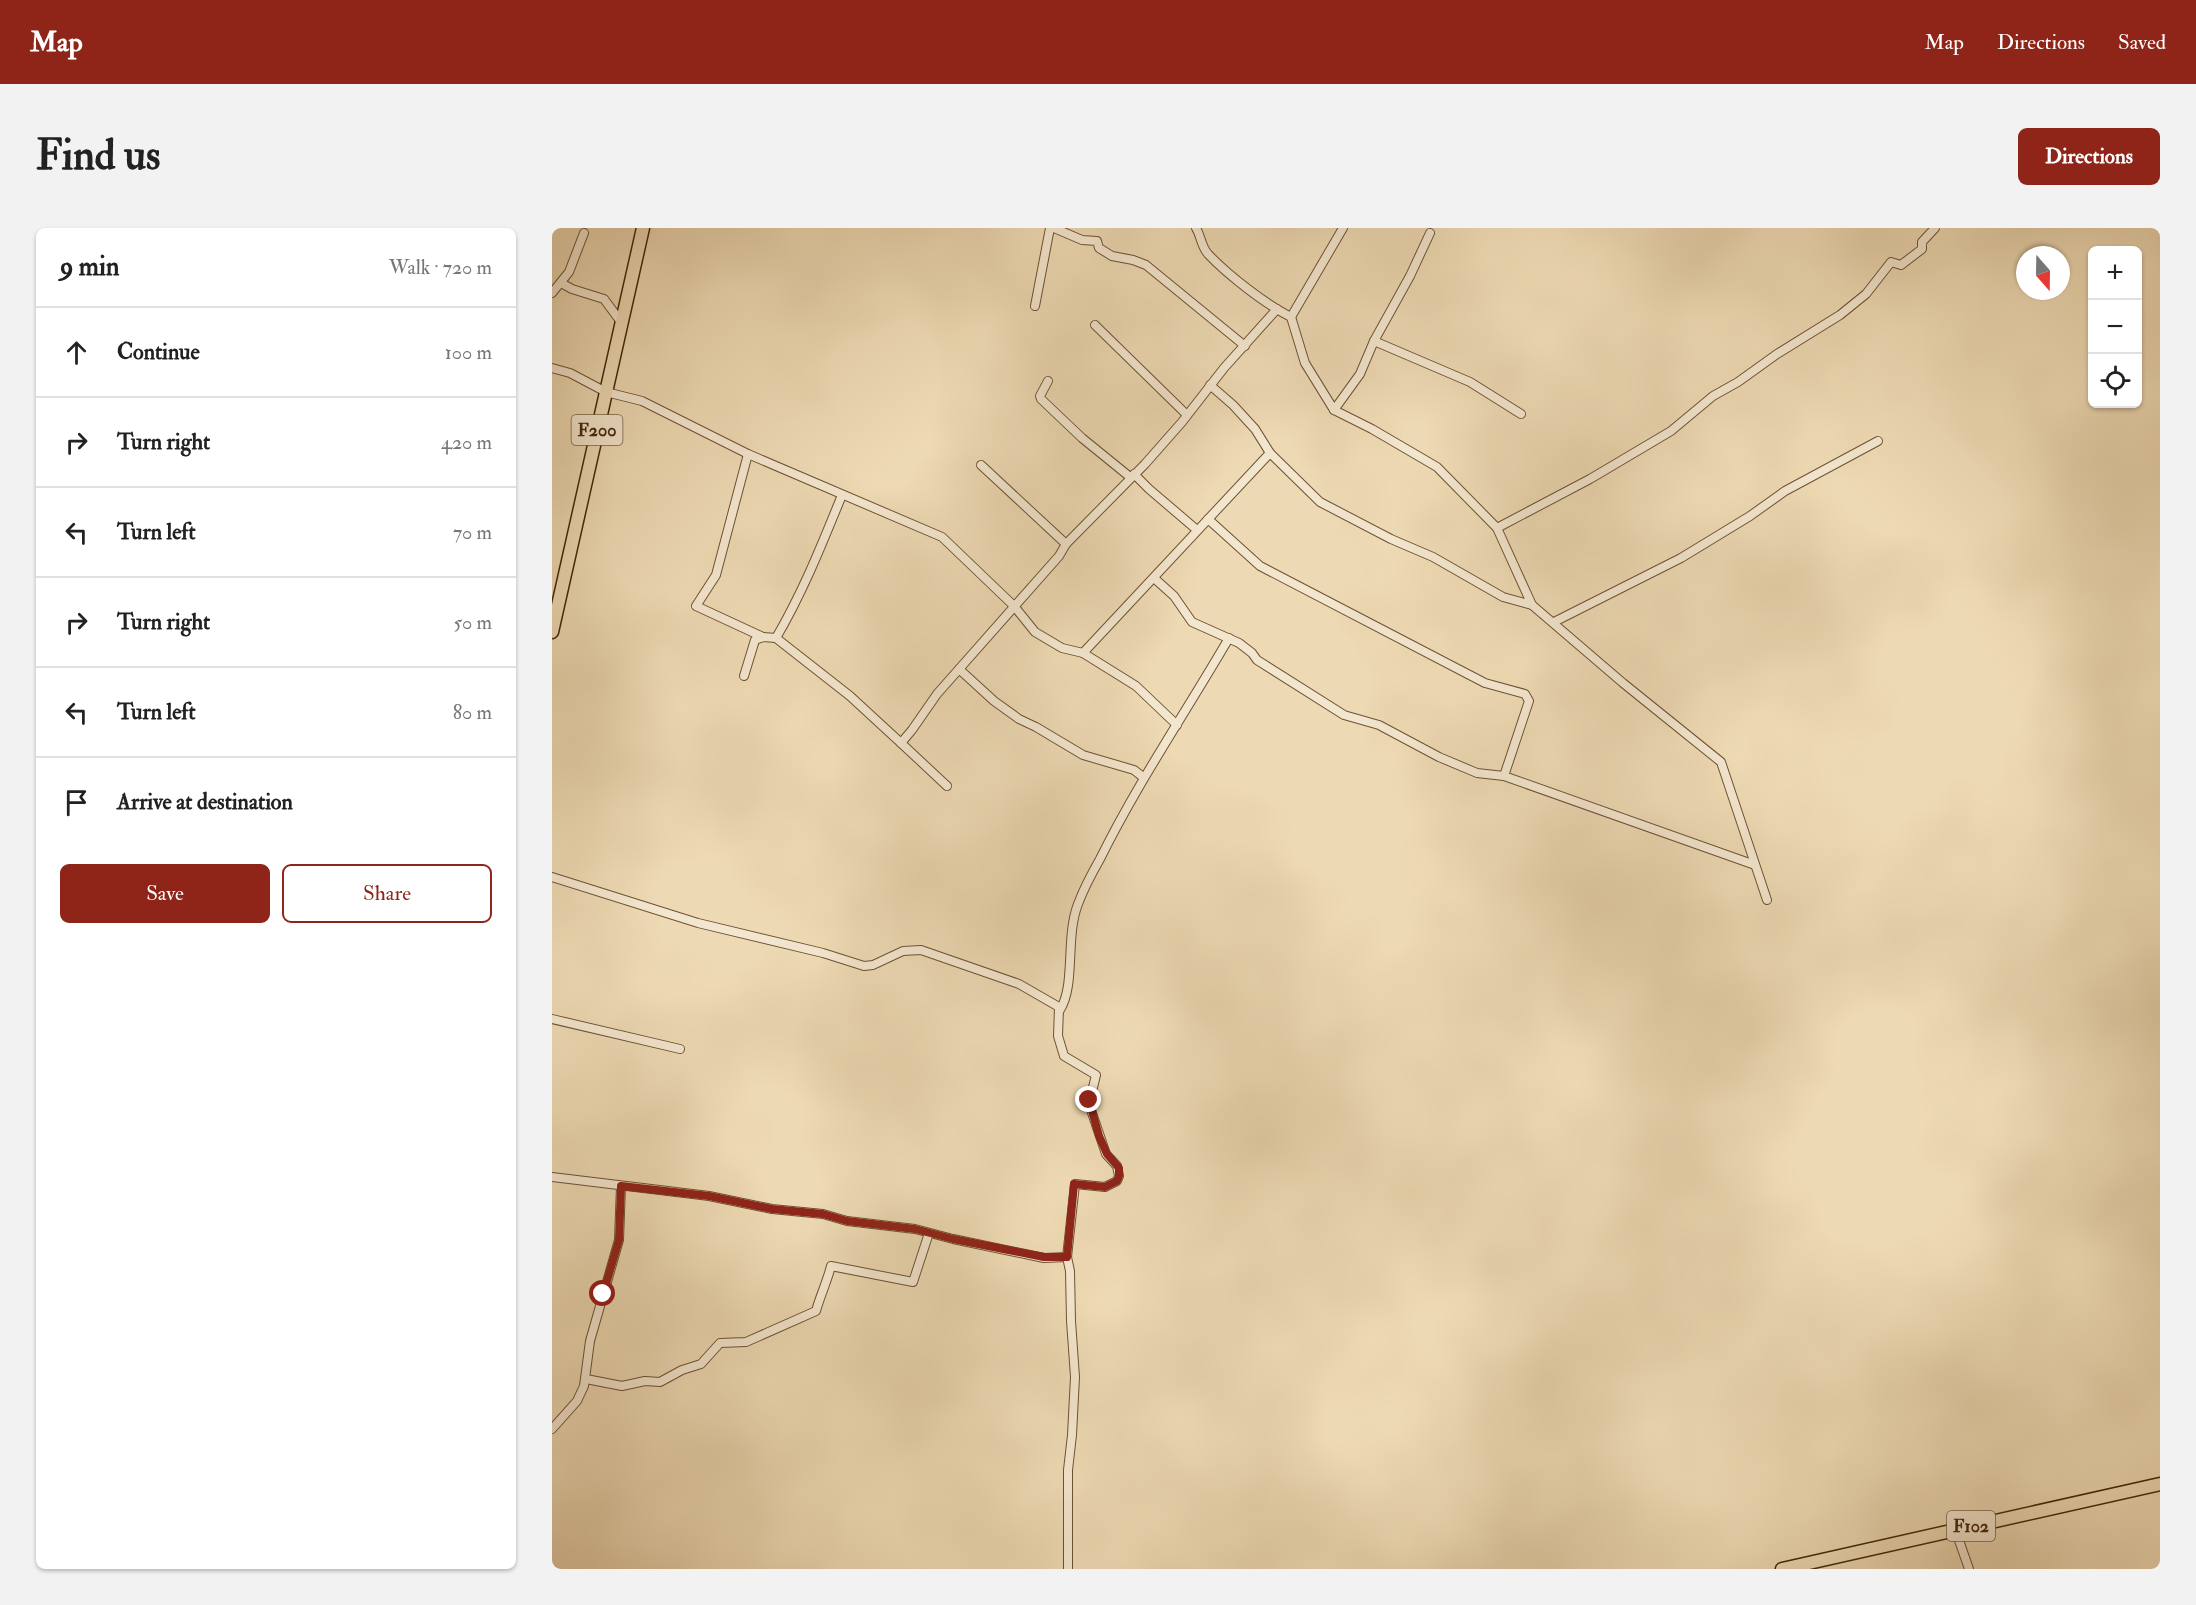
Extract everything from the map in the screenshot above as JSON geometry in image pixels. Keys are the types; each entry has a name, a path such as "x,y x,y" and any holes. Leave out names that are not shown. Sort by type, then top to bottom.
{"main road":[{"name":"F200","path":"552,631 643,228"},
{"name":"F102","path":"1782,1569 2160,1484"}],"street":[{"path":"1035,306 1052,228 1082,240 1096,241 1099,248 1112,256 1133,260 1146,266 1245,346"},
{"path":"1196,228 1208,254 1277,309 1291,317 1305,363 1334,410 1437,467 1497,528 1532,605"},
{"path":"1291,317 1343,228"},
{"path":"1497,528 1634,454 1671,431 1713,396 1828,324 1866,294 1891,262 1901,266 1922,249 1922,242 1935,228"},
{"path":"552,293 569,272 584,233"},
{"path":"1334,410 1360,374 1374,341 1410,276 1430,233"},
{"path":"561,284 572,290 604,299 621,322"},
{"path":"901,744 937,694 1059,556 1066,544 1187,415 1210,385 1277,309"},
{"path":"1095,325 1187,415"},
{"path":"1374,341 1470,382 1521,414"},
{"path":"552,368 570,373 606,392 642,401 747,454 942,537 1014,606 1035,632 1062,648 1083,653 1136,686 1177,725"},
{"path":"1048,381 1040,396 1041,399 1082,438 1149,489 1197,530"},
{"path":"1210,385 1233,405 1255,429 1270,453 1320,502 1391,539 1433,557 1503,597 1532,605 1623,684 1720,762 1767,900"},
{"path":"1554,622 1681,558 1750,516 1785,491 1878,441"},
{"path":"1083,653 1270,453"},
{"path":"747,454 716,575 696,606 763,638"},
{"path":"981,465 1066,544"},
{"path":"776,638 804,586 842,495"},
{"path":"1208,519 1260,566 1485,683 1525,694 1529,701 1504,776"},
{"path":"1154,578 1174,596 1192,622 1228,638 1252,653 1257,660 1344,715 1380,725 1439,757 1477,773 1504,776 1755,865"},
{"path":"744,676 755,640 776,638 850,696 947,786"},
{"path":"1068,1569 1068,1470 1075,1377 1070,1271 1067,1257 1074,1184 1105,1187 1117,1181 1119,1176 1118,1166 1107,1154 1089,1104 1096,1075 1068,1059 1061,1050 1058,1036 1060,1010 1067,995 1071,923 1078,903 1119,820 1228,638"},
{"path":"958,669 994,701 1019,719 1083,755 1134,770 1143,777"},
{"path":"552,877 698,923 823,953 864,966 873,965 903,951 921,950 1019,984 1056,1005 1060,1010"},
{"path":"552,1019 680,1049"},
{"path":"552,1177 709,1196 772,1209 823,1214 847,1221 929,1233 1044,1257 1067,1257"},
{"path":"552,1430 582,1394 590,1341 619,1240 621,1186"},
{"path":"586,1379 622,1386 645,1381 660,1382 682,1370 700,1364 720,1343 746,1342 816,1311 831,1266 913,1282 929,1233"},
{"path":"1955,1529 1969,1569"}],"route":[{"path":"603,1294 619,1240 621,1186 709,1196 790,1212 823,1214 847,1221 915,1229 1044,1257 1067,1257 1074,1184 1105,1187 1117,1181 1119,1176 1119,1168 1107,1154 1099,1136 1089,1100"}]}
